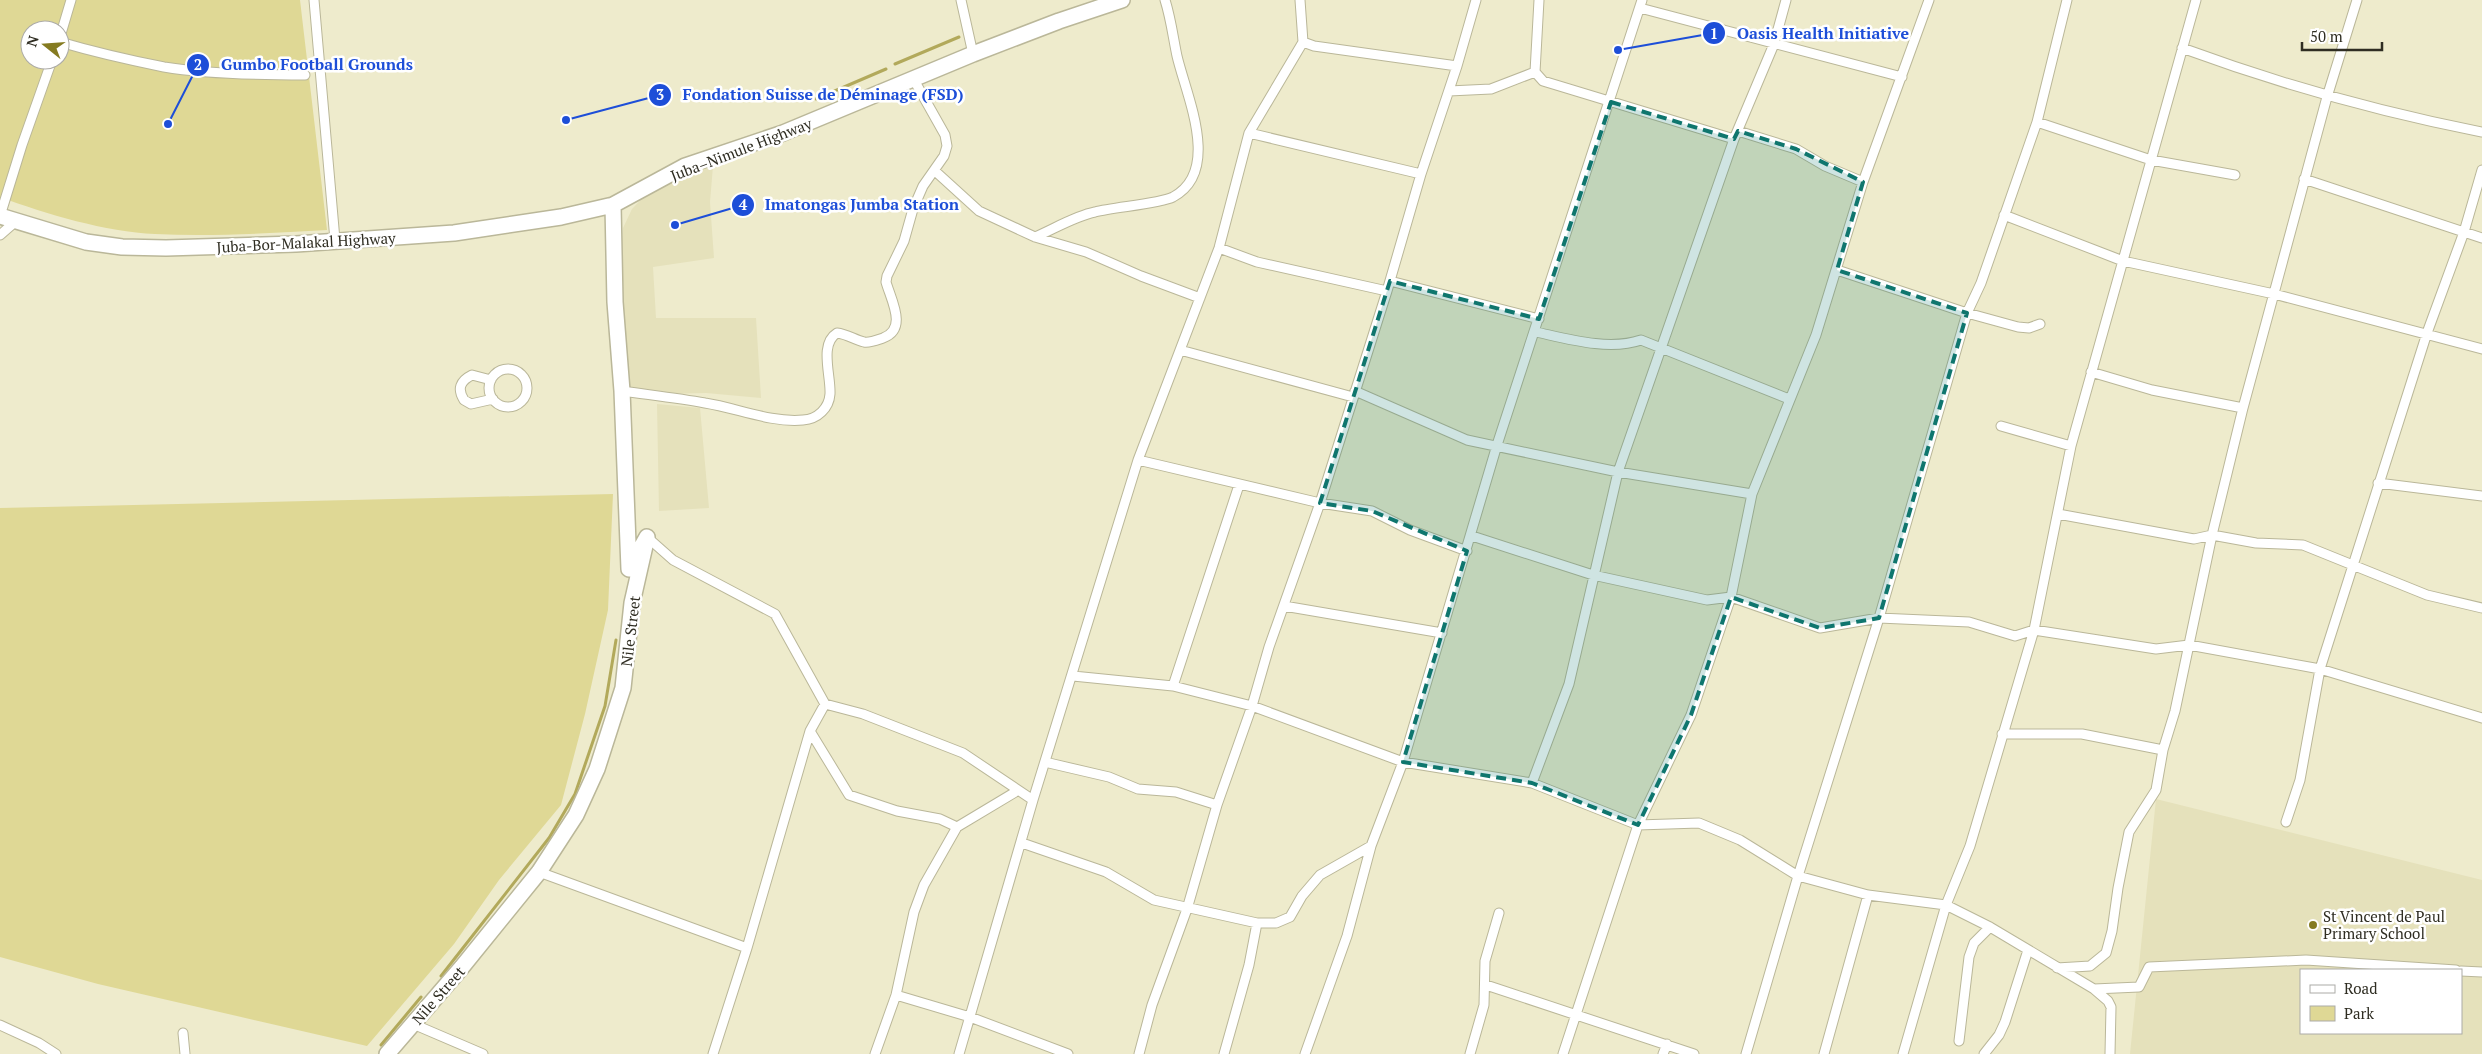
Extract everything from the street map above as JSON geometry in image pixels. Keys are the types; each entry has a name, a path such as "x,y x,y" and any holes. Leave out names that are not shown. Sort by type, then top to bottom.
{"main road":[{"name":"Juba–Nimule Highway","path":"614,205 685,166 747,147 914,80 973,54 1122,0"},
{"name":"Juba-Bor-Malakal Highway","path":"0,216 86,242 122,247 224,247 454,234 561,217 614,205"},
{"path":"614,205 615,302 622,391 629,569 647,537"},
{"name":"Nile Street","path":"387,1054 539,872 576,815 597,769 623,688 632,603 647,537"}],"street":[{"path":"65,20 71,0"},
{"path":"314,0 335,240"},
{"path":"962,0 973,54"},
{"path":"1035,237 1093,212 1172,198 1186,188 1199,159 1198,130 1177,55 1173,28 1165,0"},
{"path":"959,1054 1033,800 1073,676 1138,460 1219,248 1249,133 1303,42 1300,0"},
{"path":"1139,1054 1152,1005 1187,909 1217,806 1252,706 1269,647 1320,503 1476,0"},
{"path":"1539,0 1535,72 1543,81 1611,102 1796,149 1825,166 1863,182"},
{"path":"1532,783 1569,684 1618,472 1736,135 1774,44 1786,0"},
{"path":"1563,1054 1638,825 1692,714 1732,598 1752,494 1816,335 1863,182 1929,0"},
{"path":"1746,1054 1798,876 1879,618 1967,313 1981,283 2037,122 2067,0"},
{"path":"1903,1054 1946,905 1970,846 2034,630 2071,446 2196,0"},
{"path":"2057,968 2090,966 2106,953 2112,931 2129,832 2156,790 2163,750 2175,711 2212,535 2243,408 2327,97 2358,0"},
{"path":"1305,1054 1347,936 1371,846 1403,762 1472,536 1497,445 1536,332 1552,274 1611,102 1641,4 1774,44 1902,77"},
{"path":"1303,42 1314,46 1457,66"},
{"path":"70,45 166,67 269,75 305,75"},
{"path":"2182,48 2327,97 2398,116 2482,132"},
{"path":"0,216 49,70"},
{"path":"1449,91 1491,89 1535,72"},
{"path":"622,391 705,402 784,420 805,420 822,413 828,405 830,394 827,348 832,336 837,333 864,342 874,341 890,336 895,329 897,322 886,282 887,276 904,241 920,194 935,171 946,146 945,135 914,80"},
{"path":"2037,122 2151,160 2235,175"},
{"path":"1249,133 1421,174"},
{"path":"2286,822 2300,780 2320,669 2378,483 2427,333 2464,232 2482,170"},
{"path":"935,171 979,211 1035,237 1086,252 1141,276 1200,298"},
{"path":"2304,179 2482,238"},
{"path":"2004,215 2122,261 2274,294 2482,349"},
{"path":"0,235 16,222"},
{"path":"1219,248 1257,262 1387,291"},
{"path":"1837,270 1967,313 2030,328 2040,324"},
{"path":"1390,281 1539,319"},
{"path":"1536,332 1598,343 1630,344 1641,340 1662,346 1730,377 1789,399"},
{"path":"1180,350 1354,394 1468,440 1618,472 1752,494"},
{"path":"512,370 523,376 527,387 524,398 515,406 503,406 493,399 490,390 491,380 501,371 512,370"},
{"path":"2092,372 2152,390 2243,408"},
{"path":"491,380 472,375 461,383 460,390 464,400 471,404 493,399"},
{"path":"2001,426 2071,446"},
{"path":"1138,460 1320,503 1372,511 1410,530 1467,551"},
{"path":"2378,483 2482,496"},
{"path":"1173,686 1239,485"},
{"path":"2058,514 2194,538 2212,535 2256,543 2303,545 2427,595 2482,608"},
{"path":"1472,536 1593,575 1707,600 1732,598 1820,628 1879,618 1969,622 2015,636 2034,630 2156,649 2189,645 2320,669 2482,718"},
{"path":"647,537 673,560 774,614 825,704 863,714 963,753 1033,800"},
{"path":"1284,606 1442,634"},
{"path":"1073,676 1173,686 1252,706 1403,762 1532,783 1638,825 1699,823 1740,840 1798,876 1868,894 1946,905 1990,927 2094,989 2108,1001 2111,1007 2110,1054"},
{"path":"713,1054 747,948 810,731 825,704"},
{"path":"810,731 849,795 897,811 940,818 957,827"},
{"path":"2002,734 2082,734 2163,750"},
{"path":"1049,763 1109,777 1138,789 1176,792 1217,806"},
{"path":"876,1054 896,995 914,912 924,885 957,827 1017,791"},
{"path":"1022,843 1106,872 1154,900 1257,924 1276,923 1290,918 1302,896 1320,876 1371,846"},
{"path":"539,872 747,948"},
{"path":"1824,1054 1868,894"},
{"path":"1470,1054 1484,1005 1486,985 1485,961 1499,913"},
{"path":"1224,1054 1249,965 1257,924"},
{"path":"1959,1041 1970,957 1974,944 1990,927"},
{"path":"1984,1054 1999,1035 2005,1022 2028,950"},
{"path":"2094,989 2139,987 2149,967 2306,960 2441,969"},
{"path":"2462,971 2482,972"},
{"path":"1486,985 1694,1054"},
{"path":"896,995 970,1017 1068,1054"},
{"path":"413,1024 465,1050 483,1054"},
{"path":"0,1025 26,1036 56,1054"},
{"path":"182,1033 185,1054"},
{"path":"1663,1054 1667,1044"}],"highlighted area":[{"path":"1611,102 1734,139 1738,131 1796,149 1863,182 1837,270 1967,313 1879,618 1820,628 1731,597 1691,715 1638,825 1532,783 1403,762 1467,551 1372,511 1320,503 1390,281 1539,319"}],"shaded area":[{"path":"713,166 710,202 714,258 653,267 656,318 756,318 761,398 706,393 627,395 620,267 623,228 632,209 651,189 690,170"},
{"path":"657,404 700,408 709,508 659,511"},
{"name":"St Vincent de Paul Primary School","path":"2156,799 2482,880 2482,1054 2130,1054"}],"green space":[{"path":"0,0 300,0 327,230 219,235 136,233 97,226 37,210 0,197"},
{"path":"613,494 608,610 585,714 561,805 499,880 454,944 367,1046 98,984 0,957 0,508"}],"waterway":[{"path":"895,64 959,37"},
{"path":"816,99 886,69"},
{"path":"441,976 549,838 575,794 605,706 616,640"},
{"path":"381,1045 421,997"}],"place":[{"name":"Oasis Health Initiative","path":"1618,50"},
{"name":"Fondation Suisse de Déminage (FSD)","path":"566,120"},
{"name":"Gumbo Football Grounds","path":"168,124"},
{"name":"Imatongas Jumba Station","path":"675,225"},
{"name":"St Vincent de Paul Primary School","path":"2313,925"}]}
